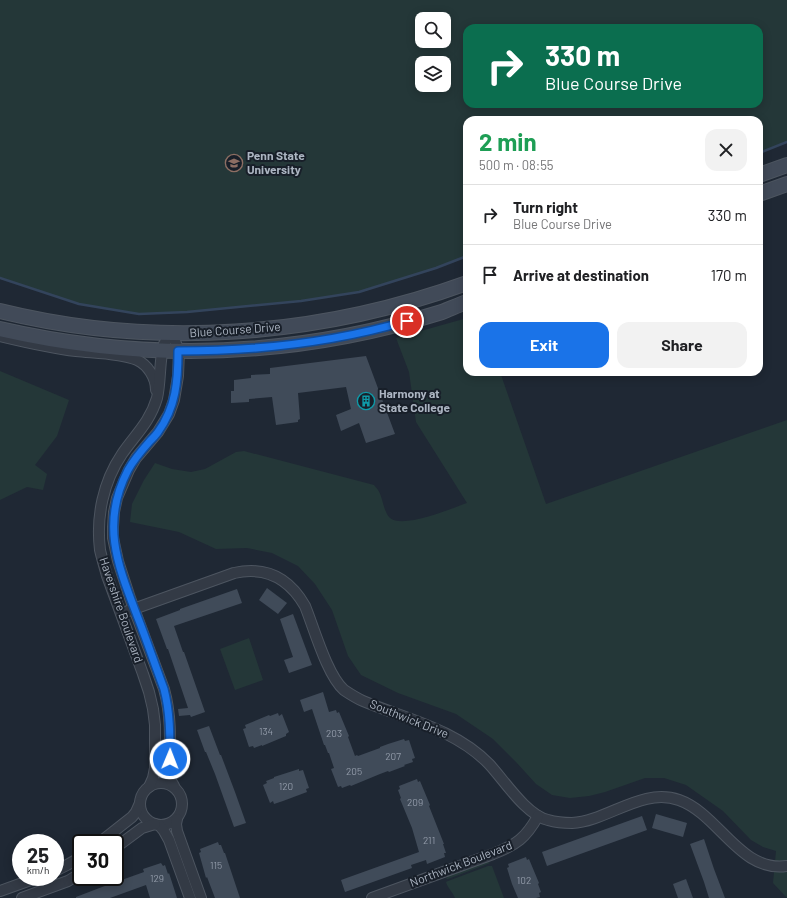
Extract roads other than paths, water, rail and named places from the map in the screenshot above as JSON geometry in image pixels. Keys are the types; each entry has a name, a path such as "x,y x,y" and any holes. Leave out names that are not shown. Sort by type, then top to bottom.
{"main road":[{"path":"763,174 787,165"},
{"path":"763,193 787,184"},
{"name":"Blue Course Drive","path":"0,311 43,320 125,331 171,334 223,333 304,325 336,320 412,301 463,284"},
{"name":"Blue Course Drive","path":"0,329 26,335 89,345 163,351 224,351 289,346 319,341 396,325 463,304"}],"street":[{"name":"Havershire Boulevard","path":"149,787 155,768 155,725 153,709 143,674 107,576 99,538 100,514 106,488 115,466 121,455 145,425 157,398 163,351 165,343 171,334 178,351 178,376 174,400 169,414 158,432 128,470 117,498 113,527 115,550 122,575 164,689 168,704 170,732 169,774 174,786"},
{"path":"0,336 32,344 128,357 138,361 148,368 153,376 157,398"},
{"name":"Southwick Drive","path":"121,614 234,573 244,571 268,573 279,578 291,587 299,596 305,606 332,673 343,689 363,701 448,734 464,744 488,763 523,804 538,816 559,822 572,823 592,818 649,798 670,797 697,809 748,856 764,864 773,866 787,866"},
{"path":"110,834 132,817 136,812 143,794 149,787 159,783 174,786 181,796 182,802 182,808 176,824 177,831 201,898"},
{"path":"140,803 146,819 157,824 165,825 177,819"},
{"name":"Northwick Boulevard","path":"372,898 508,848 529,831 538,816"},
{"path":"124,841 142,828 157,824"},
{"path":"157,824 164,831 169,840 190,898"},
{"path":"22,898 72,879"},
{"path":"0,891 14,886"}],"waterway":[{"path":"763,151 787,142"},
{"path":"0,278 79,304 139,314 187,312 301,301 359,292 436,268 463,258"}],"place":[{"name":"Penn State University","path":"234,163"},
{"name":"Harmony at State College","path":"366,401"}]}
